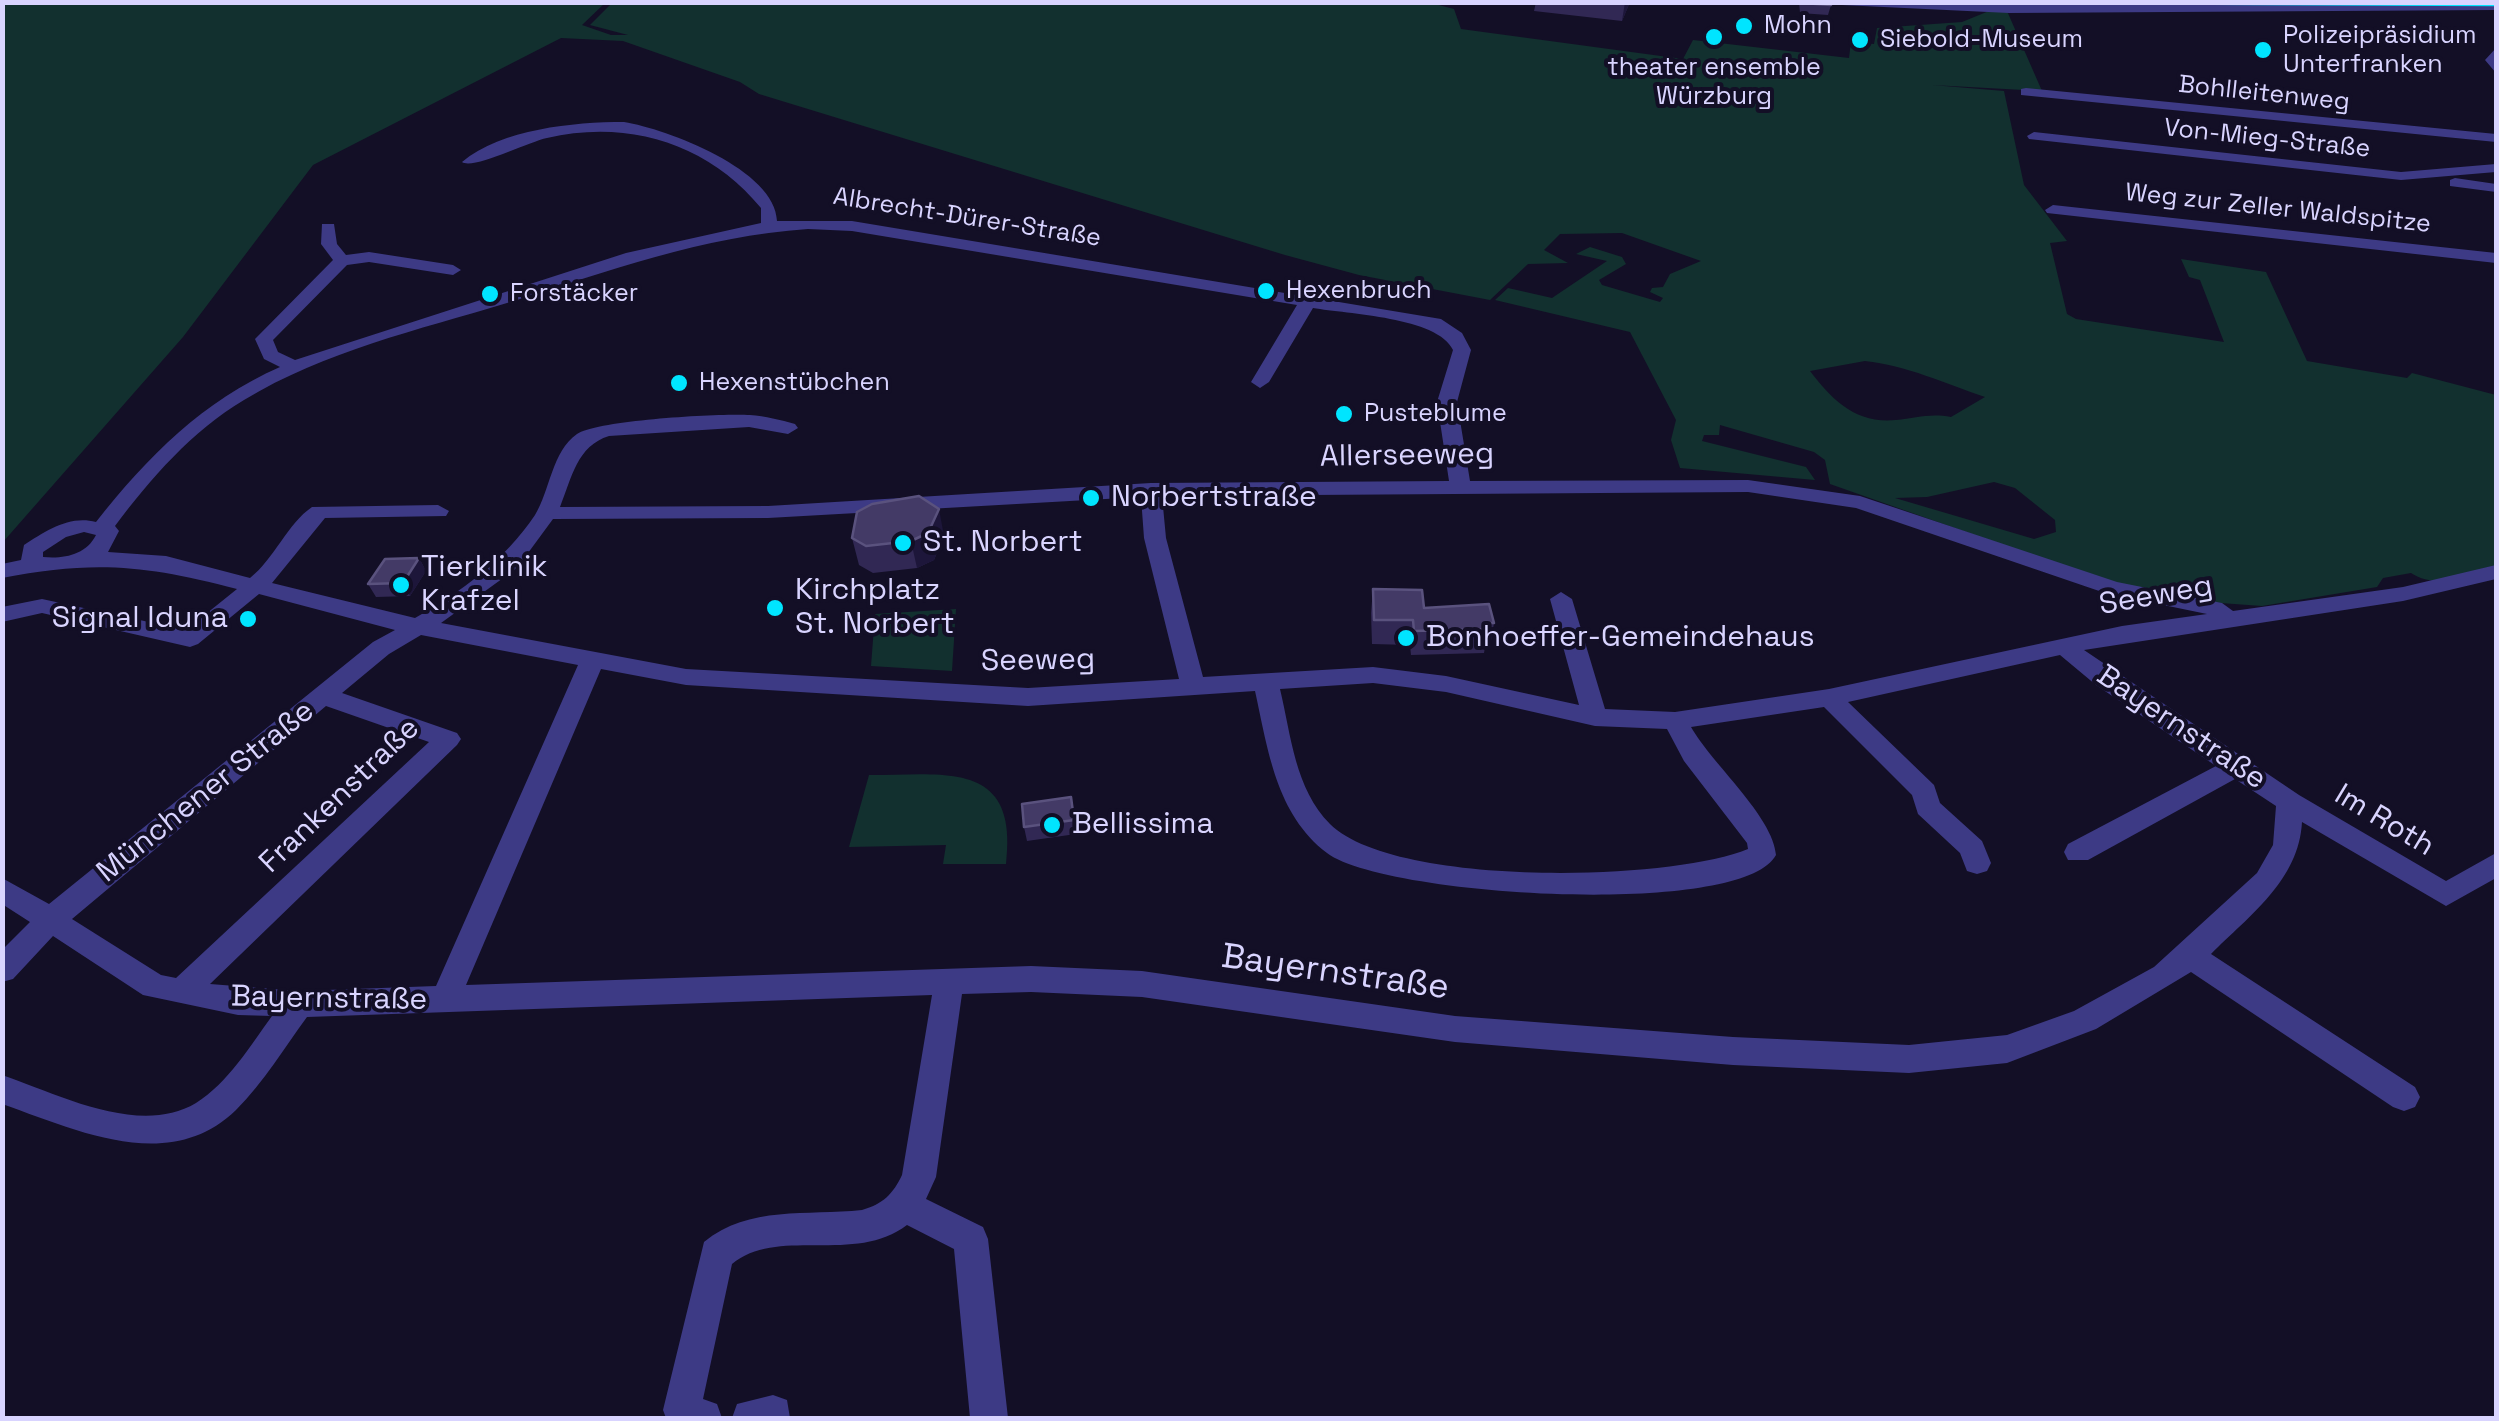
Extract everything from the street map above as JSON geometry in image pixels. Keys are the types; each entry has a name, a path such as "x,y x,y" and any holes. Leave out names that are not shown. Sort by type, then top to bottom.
{"street":[{"path":"1784,2 2496,7"},
{"path":"1970,2 2046,6 2095,2"},
{"path":"2179,2 2416,2"},
{"path":"2472,8 2496,21"},
{"path":"2496,52 2491,60 2496,69"},
{"name":"Bohlleitenweg","path":"2026,92 2496,138"},
{"path":"470,162 508,142 545,134 592,129 652,131 677,139 760,194 768,207 769,225"},
{"name":"Von-Mieg-Straße","path":"2034,136 2401,176 2496,168"},
{"path":"2401,176 2496,188"},
{"name":"Weg zur Zeller Waldspitze","path":"2053,210 2496,258"},
{"name":"Albrecht-Dürer-Straße","path":"35,557 47,537 77,526 132,490 211,415 296,367 410,326 712,236 769,225 852,226 1427,320 1456,337 1461,361 1449,391 1447,413 1460,484"},
{"path":"328,227 329,244 342,261"},
{"path":"296,367 270,355 264,339 342,261 369,256 453,270"},
{"path":"1260,382 1308,301"},
{"name":"Münchener Straße","path":"2,970 50,920 381,648 460,602 510,563 547,513 574,448 592,432 749,421 788,428"},
{"name":"Allerseeweg","path":"547,513 785,512 1151,489 1688,483 1829,497 1926,523 2113,588 2252,614"},
{"path":"1151,489 1158,549 1193,684"},
{"name":"Albrecht-Dürer-Straße","path":"98,543 132,490"},
{"path":"2,615 42,606 60,608 190,639 274,570 310,518 320,512 438,511"},
{"path":"2,563 35,557 58,565 98,543 77,526"},
{"name":"Seeweg","path":"98,543 140,560 252,588 591,663 686,678 997,696 1064,696 1373,674 1412,678 1595,717 1675,722 1829,698 2064,646 2252,614 2403,594 2496,572"},
{"path":"2,571 35,557"},
{"path":"1561,600 1595,717"},
{"name":"Bayernstraße","path":"2,889 154,986 238,1002 445,1000 948,982 1142,984 1455,1029 1909,1059 2006,1049 2049,1036 2144,989 2190,956 2267,881 2287,846 2290,802 2234,767 2064,646"},
{"name":"Bayernstraße","path":"445,1000 591,663"},
{"path":"1265,679 1294,794 1316,828 1348,852 1482,879 1567,884 1637,881 1700,875 1751,862 1762,855 1760,841 1693,754 1675,722"},
{"name":"Frankenstraße","path":"180,992 448,739 323,696"},
{"path":"1829,698 1925,792 1926,807 1972,848 1977,863"},
{"path":"2078,852 2234,767"},
{"name":"Im Roth","path":"2290,802 2446,896 2496,864"},
{"path":"2190,956 2404,1097"},
{"path":"684,1415 716,1254 723,1246 748,1236 880,1222 904,1206 918,1177 948,982"},
{"path":"2,1089 138,1130 189,1123 211,1112 230,1092 299,1004"},
{"path":"904,1206 971,1240 989,1418"}],"green space":[{"path":"613,2 1427,2 1454,9 1461,29 1683,59 1693,40 1849,58 1851,42 1874,44 1877,28 1962,22 1989,11 2007,11 2042,91 1932,85 2004,91 2024,185 2067,241 2050,243 2067,314 2076,319 2224,342 2200,280 2189,277 2181,259 2266,272 2307,361 2407,378 2412,373 2496,395 2496,569 2442,581 2411,573 2383,578 2377,587 2262,606 2193,601 2119,586 1830,484 1825,460 1814,452 1720,425 1719,435 1704,435 1702,441 1806,467 1815,480 1680,468 1671,440 1676,420 1630,332 1495,300 1508,288 1552,298 1607,261 1576,254 1590,247 1622,257 1626,264 1599,280 1602,285 1660,302 1663,298 1650,292 1652,288 1663,287 1670,274 1701,261 1622,233 1560,234 1544,250 1568,263 1528,264 1490,300 1359,275 759,94 740,82 623,41 561,38 313,165 183,337 3,542 3,3 605,3 582,25 611,35 628,35 590,25","holes":["1865,361 1911,371 1985,397 1951,417 1882,420 1846,408 1810,371","1994,482 2015,488 2055,520 2056,532 2034,539 1895,498 1927,497"]},
{"path":"956,609 952,671 871,666 875,614"},
{"path":"869,775 949,775 971,780 988,790 1001,806 1007,830 1006,864 943,864 946,845 849,847"}],"building":[{"path":"919,496 939,509 928,533 911,541 866,546 852,538 857,512 872,504"},
{"path":"419,558 403,583 368,584 385,559"},
{"path":"1373,589 1422,590 1424,608 1489,604 1494,623 1487,623 1488,629 1414,631 1413,620 1374,620"},
{"path":"1071,797 1074,820 1024,827 1022,804"}],"tram line":[{"path":"1819,2 2496,5"}],"place":[{"name":"Mohn","path":"1744,26"},
{"name":"theater ensemble Würzburg","path":"1714,37"},
{"name":"Siebold-Museum","path":"1860,40"},
{"name":"Polizeipräsidium Unterfranken","path":"2263,50"},
{"name":"Hexenbruch","path":"1266,291"},
{"name":"Forstäcker","path":"490,294"},
{"name":"Hexenstübchen","path":"679,383"},
{"name":"Pusteblume","path":"1344,414"},
{"name":"Norbertstraße","path":"1091,498"},
{"name":"St. Norbert","path":"903,543"},
{"name":"Tierklinik Krafzel","path":"401,585"},
{"name":"Kirchplatz St. Norbert","path":"775,608"},
{"name":"Signal Iduna","path":"248,619"},
{"name":"Bonhoeffer-Gemeindehaus","path":"1406,638"},
{"name":"Bellissima","path":"1052,825"}]}
